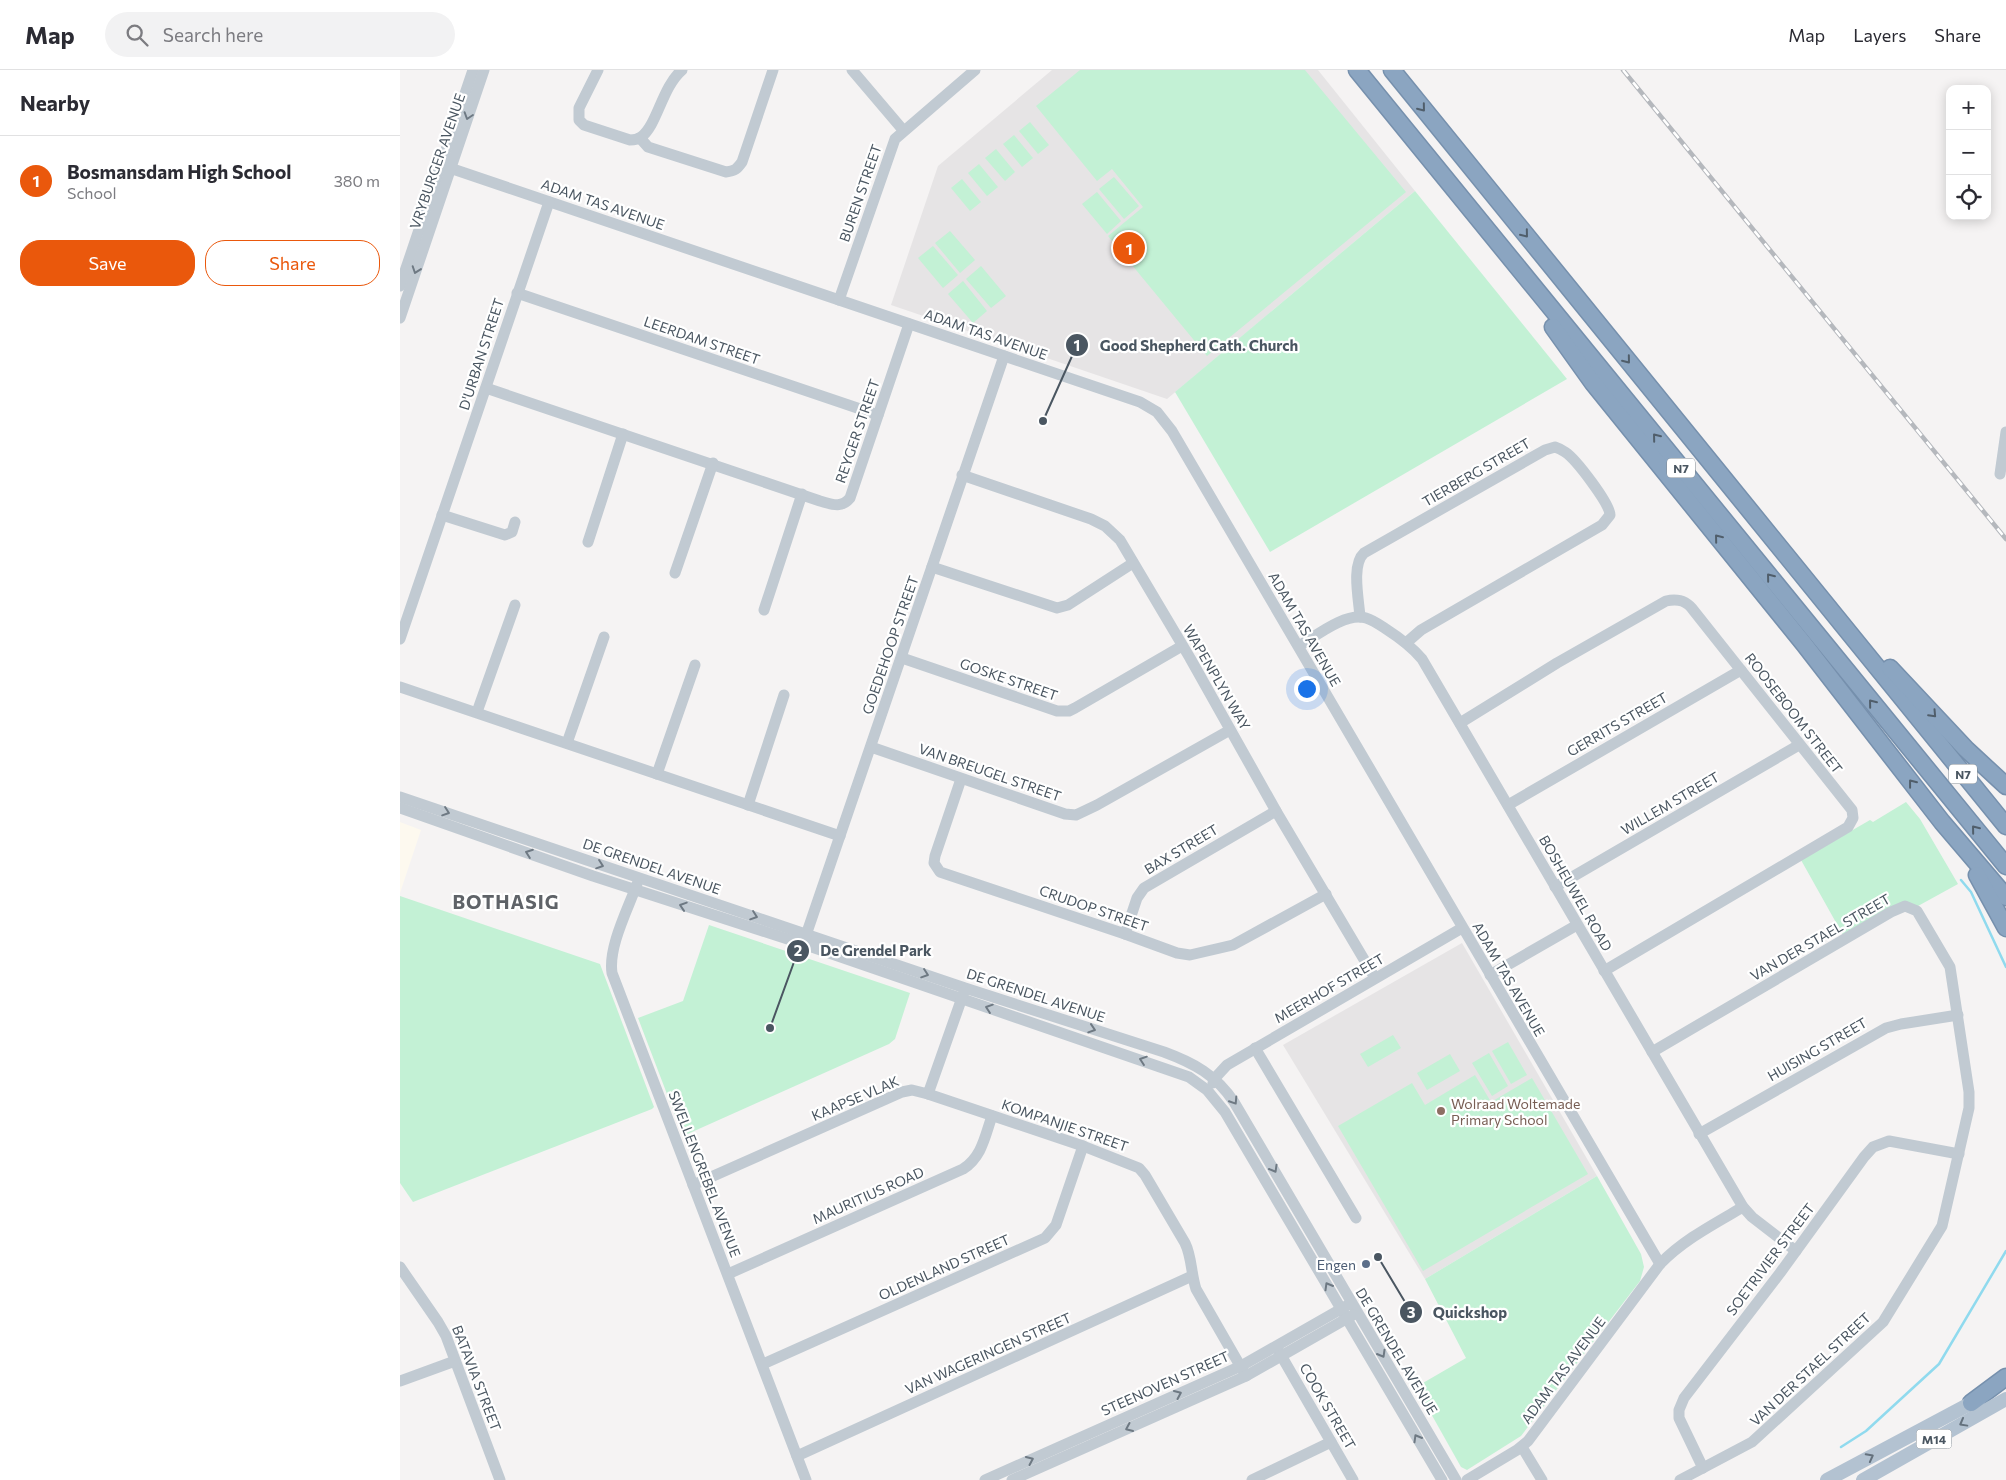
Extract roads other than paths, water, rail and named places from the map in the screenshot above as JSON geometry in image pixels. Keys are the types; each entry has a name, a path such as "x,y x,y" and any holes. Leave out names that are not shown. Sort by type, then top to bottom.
{"highway":[{"name":"N7","path":"1357,70 1516,268 2006,866"},
{"name":"N7","path":"1392,70 2006,826"},
{"path":"1516,268 1530,295 1593,383 1804,644 1942,822 2006,896"},
{"path":"1804,577 1966,749 2006,786"},
{"path":"1942,822 1986,889 2006,928"},
{"path":"1971,1403 2006,1377"}],"main road":[{"name":"M14","path":"1827,1480 2006,1384"},
{"name":"M14","path":"1863,1480 2006,1399"}],"street":[{"name":"VRYBURGER AVENUE","path":"400,318 473,70"},
{"name":"VRYBURGER AVENUE","path":"400,286 484,70"},
{"path":"598,70 579,108 578,117 581,123 630,140 640,138 647,130 670,84 679,71"},
{"path":"640,138 648,147 726,172 732,172 742,162 773,70"},
{"path":"852,70 903,130"},
{"name":"BUREN STREET","path":"839,300 893,142 903,130 975,70"},
{"name":"ADAM TAS AVENUE","path":"446,167 1140,402 1152,408 1163,418 1299,646 1660,1264 1556,1404 1522,1446 1467,1480"},
{"name":"D'URBAN STREET","path":"400,639 549,202"},
{"name":"LEERDAM STREET","path":"517,293 878,415"},
{"name":"REYGER STREET","path":"486,388 833,505 846,502 850,498 909,324"},
{"name":"GOEDEHOOP STREET","path":"805,939 1004,356"},
{"path":"2000,474 2006,432"},
{"path":"588,542 623,434"},
{"name":"TIERBERG STREET","path":"1360,617 1357,567 1360,557 1364,553 1545,450 1555,447 1566,452 1608,505 1610,515 1608,519 1593,530 1421,630 1406,643"},
{"path":"675,573 713,464"},
{"name":"WAPENPLYN WAY","path":"962,475 1091,520 1105,526 1120,540 1276,811 1375,978"},
{"path":"764,610 802,494"},
{"path":"442,515 505,535 512,532 515,522"},
{"path":"932,567 1057,608 1068,605 1133,563"},
{"name":"ROOSEBOOM STREET","path":"1460,723 1557,663 1666,601 1678,600 1689,605 1852,810 1853,818 1850,826 1604,971"},
{"path":"477,712 514,605"},
{"path":"1299,646 1346,619 1360,617"},
{"name":"BOSHEUWEL ROAD","path":"1360,617 1374,621 1406,643 1422,659 1743,1207 1752,1217 1796,1251"},
{"path":"567,743 604,637"},
{"name":"GOSKE STREET","path":"902,658 1052,710 1064,712 1075,708 1182,646"},
{"path":"657,774 695,665"},
{"name":"GERRITS STREET","path":"1508,805 1741,670"},
{"path":"400,687 840,836"},
{"path":"748,805 784,695"},
{"name":"VAN BREUGEL STREET","path":"871,747 1065,814 1076,815 1098,805 1230,730"},
{"name":"WILLEM STREET","path":"1555,887 1799,745"},
{"name":"CRUDOP STREET","path":"961,779 935,856 934,863 940,872 1177,953 1202,954 1225,948 1240,942 1326,894"},
{"name":"DE GRENDEL AVENUE","path":"400,797 639,878 805,939 964,993 1189,1077 1207,1090 1215,1100 1456,1480"},
{"name":"DE GRENDEL AVENUE","path":"400,808 635,890 805,939"},
{"name":"BAX STREET","path":"1125,934 1137,898 1144,888 1276,811"},
{"name":"SWELLENGREBEL AVENUE","path":"639,878 614,950 611,966 612,973 806,1480"},
{"name":"VAN DER STAEL STREET","path":"1652,1052 1891,912 1905,906 1911,907 1920,914 1950,967 1969,1100 1942,1226 1884,1322 1752,1442 1680,1480"},
{"path":"1490,975 1577,925"},
{"name":"MEERHOF STREET","path":"1215,1078 1227,1064 1462,928"},
{"path":"928,1094 964,993"},
{"name":"DE GRENDEL AVENUE","path":"964,993 1164,1052 1190,1062 1215,1078 1234,1102 1442,1480"},
{"name":"HUISING STREET","path":"1700,1134 1886,1028 1958,1015"},
{"path":"1256,1048 1356,1218"},
{"path":"1189,1077 1203,1081 1215,1078 1213,1089 1215,1100"},
{"name":"KAAPSE VLAK","path":"693,1185 902,1092 917,1091 928,1094"},
{"name":"KOMPANJIE STREET","path":"928,1094 1134,1165 1145,1175 1187,1247 1196,1289 1243,1371"},
{"name":"MAURITIUS ROAD","path":"728,1274 963,1169 973,1162 980,1152 992,1116"},
{"name":"SOETRIVIER STREET","path":"1704,1468 1682,1426 1679,1410 1684,1398 1873,1147 1889,1141 1958,1154"},
{"name":"OLDENLAND STREET","path":"763,1364 1045,1238 1056,1225 1083,1146"},
{"path":"1660,1264 1688,1240 1743,1207"},
{"name":"BATAVIA STREET","path":"400,1267 438,1322 455,1361 500,1480"},
{"name":"VAN WAGERINGEN STREET","path":"797,1456 1192,1276"},
{"name":"STEENOVEN STREET","path":"1012,1480 1243,1371 1349,1310"},
{"name":"COOK STREET","path":"1279,1351 1354,1480"},
{"path":"400,1381 455,1361"},
{"name":"STEENOVEN STREET","path":"985,1480 1243,1371"},
{"path":"1252,1480 1331,1442"},
{"path":"1522,1446 1542,1480"}],"waterway":[{"path":"1961,880 1971,892 2006,967"},
{"path":"1841,1447 1866,1431 1939,1364 2006,1251"}],"railway":[{"path":"1623,70 2006,539"}],"place":[{"name":"Bosmansdam High School","path":"1129,248"},
{"name":"Good Shepherd Cath. Church","path":"1043,421"},
{"name":"De Grendel Park","path":"770,1028"},
{"name":"Wolraad Woltemade Primary School","path":"1441,1111"},
{"name":"Quickshop","path":"1378,1257"},
{"name":"Engen","path":"1366,1264"}],"district":[{"name":"BOTHASIG","path":"506,901"}]}
